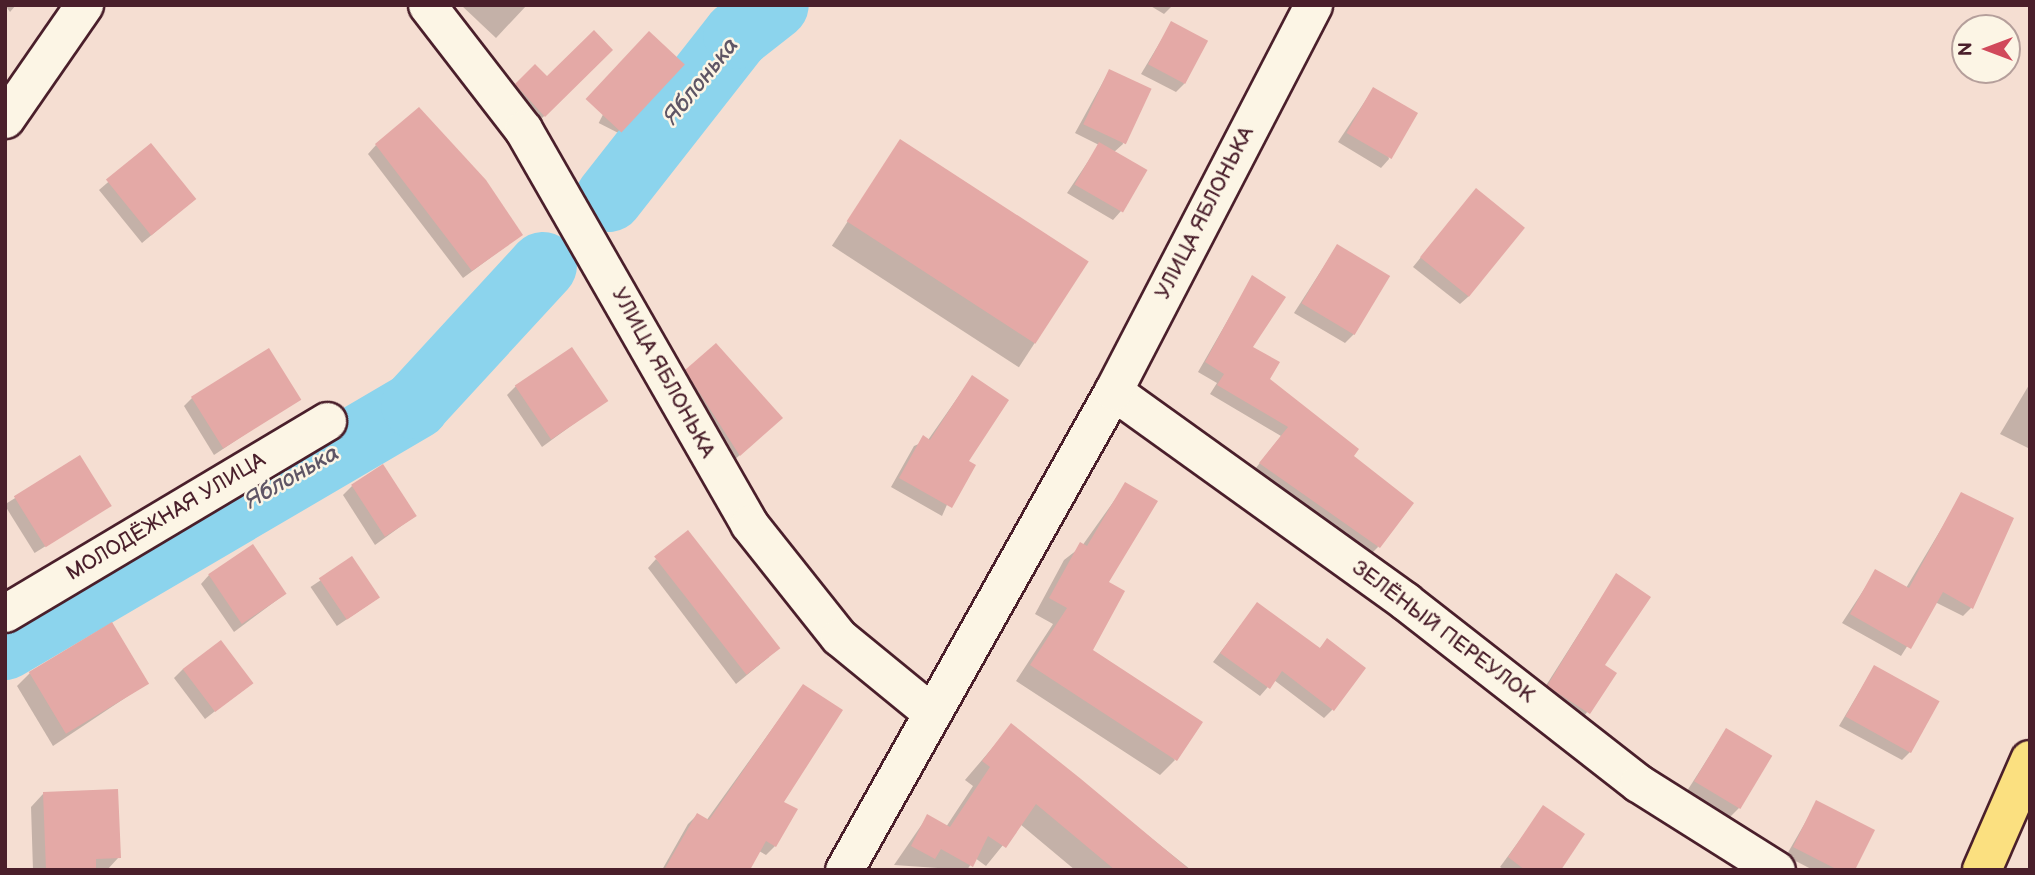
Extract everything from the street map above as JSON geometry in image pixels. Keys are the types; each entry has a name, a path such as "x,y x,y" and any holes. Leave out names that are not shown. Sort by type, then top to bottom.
{"main road":[{"path":"1982,870 2030,760"}],"street":[{"path":"5,119 84,5"},
{"name":"УЛИЦА ЯБЛОНЬКА","path":"427,5 523,129 749,524 839,637 932,713"},
{"name":"УЛИЦА ЯБЛОНЬКА","path":"844,870 1113,391 1313,5"},
{"name":"ЗЕЛЁНЫЙ ПЕРЕУЛОК","path":"1113,391 1405,601 1638,783 1776,870"},
{"name":"МОЛОДЁЖНАЯ УЛИЦА","path":"5,613 327,421"}],"building":[{"path":"1171,21 1208,41 1185,84 1148,64"},
{"path":"594,30 613,50 545,117 515,84 535,64 547,76"},
{"path":"649,31 685,64 621,132 586,99"},
{"path":"1109,69 1152,89 1126,144 1083,124"},
{"path":"1373,87 1418,113 1392,159 1346,133"},
{"path":"419,107 486,180 523,235 472,271 375,144"},
{"path":"900,139 1089,262 1035,344 847,221"},
{"path":"1099,142 1147,170 1123,212 1074,184"},
{"path":"151,143 196,199 151,235 106,180"},
{"path":"1476,188 1525,228 1469,297 1420,257"},
{"path":"1337,244 1390,276 1355,335 1301,303"},
{"path":"1252,275 1286,297 1253,347 1280,362 1270,379 1359,449 1354,456 1414,503 1380,548 1259,463 1288,427 1217,385 1224,374 1205,362"},
{"path":"716,343 783,418 740,456 685,370"},
{"path":"572,347 608,401 551,439 515,386"},
{"path":"269,348 301,400 223,448 191,397"},
{"path":"972,375 1009,400 969,461 976,465 952,508 899,478 923,435 930,440"},
{"path":"80,455 112,506 46,547 14,496"},
{"path":"383,464 417,516 385,537 351,485"},
{"path":"1125,482 1158,501 1109,582 1125,591 1093,650 1203,722 1177,761 1030,665 1067,608 1049,598 1080,542 1087,546"},
{"path":"1961,492 2014,518 1973,609 1943,592 1911,649 1850,614 1875,569 1909,588"},
{"path":"688,530 780,648 746,675 654,556"},
{"path":"253,544 287,594 242,624 208,574"},
{"path":"352,556 380,597 347,620 319,578"},
{"path":"1616,573 1651,597 1605,665 1617,673 1590,714 1547,686"},
{"path":"1257,602 1320,648 1327,638 1366,668 1334,711 1282,671 1270,689 1220,653"},
{"path":"112,622 149,684 66,734 29,672"},
{"path":"221,640 253,683 215,712 183,669"},
{"path":"1874,665 1940,701 1911,753 1845,717"},
{"path":"803,684 843,710 784,802 798,809 776,847 766,841 750,870 664,870 697,813 709,820"},
{"path":"1011,723 1190,870 1115,870 1036,804 1006,848 988,836 973,867 941,849 935,859 911,846 927,814 950,827 990,767 982,761"},
{"path":"1726,728 1772,756 1740,809 1694,781"},
{"path":"118,789 121,858 96,859 96,870 46,870 43,792"},
{"path":"1816,800 1875,830 1855,870 1838,870 1793,847"},
{"path":"1543,805 1585,834 1561,870 1525,870 1508,857"}],"waterway":[{"name":"Яблонька","path":"609,198 737,35 775,5"},
{"name":"Яблонька","path":"5,646 415,405 543,266"}]}
